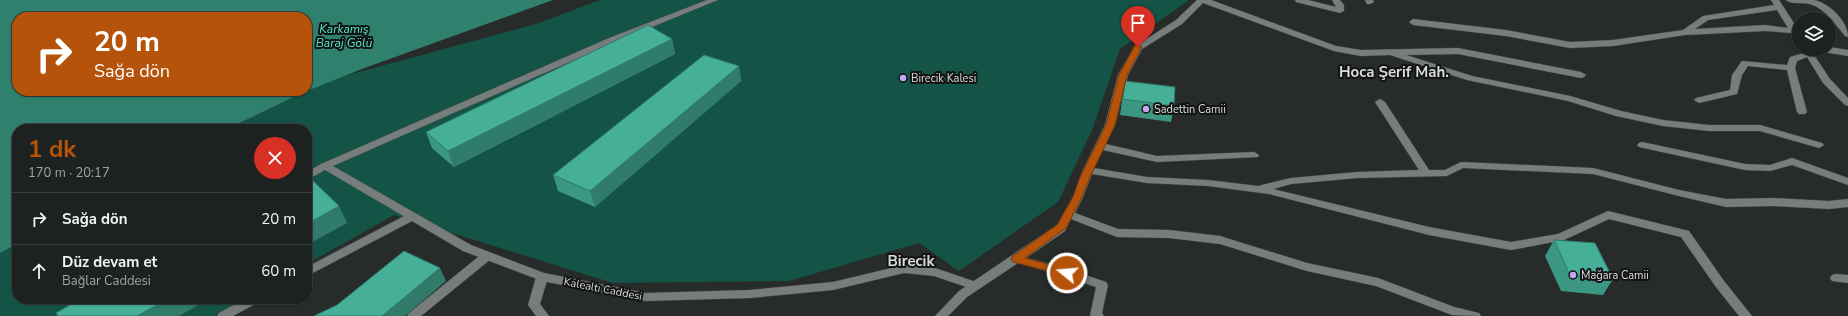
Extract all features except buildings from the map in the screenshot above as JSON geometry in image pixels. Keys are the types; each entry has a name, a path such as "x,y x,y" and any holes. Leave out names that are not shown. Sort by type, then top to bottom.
{"street":[{"path":"312,174 325,166 612,40 714,0"},
{"path":"941,316 963,294 1061,228 1078,197 1088,170 1110,125 1123,75 1138,47 1179,22 1202,0 1334,48 1361,53 1458,50 1581,75"},
{"path":"1299,0 1340,11 1340,5 1336,0"},
{"path":"1790,0 1815,1 1829,11 1848,34"},
{"path":"1685,32 1706,18 1777,3 1792,27"},
{"path":"1413,22 1506,32 1570,45 1613,43 1685,32 1765,28 1792,34"},
{"path":"1836,51 1848,53"},
{"path":"1389,52 1470,78 1570,99 1626,116 1663,123 1709,128 1760,128 1819,145"},
{"path":"1799,56 1793,59 1791,68 1802,112"},
{"path":"1810,56 1826,81 1848,102"},
{"path":"1698,100 1734,92 1737,75 1745,62 1791,68"},
{"path":"1380,102 1426,174"},
{"path":"1642,145 1745,167 1770,168 1792,161 1848,182"},
{"path":"1100,146 1157,159 1254,155"},
{"path":"1258,190 1298,180 1357,175 1447,174 1461,164 1593,170 1679,193 1726,203 1773,202 1829,205 1848,203"},
{"name":"Kalealtı Caddesi","path":"325,166 410,217 467,248 542,278 646,297 750,294 833,286 904,269 935,272 975,286"},
{"path":"1088,170 1147,180 1208,183 1258,190 1344,209 1429,231 1511,246 1560,238 1608,215 1686,234 1720,284 1746,316"},
{"path":"1068,214 1117,233 1169,234 1220,240 1307,267 1378,282 1452,311 1475,316"},
{"path":"312,269 410,217"},
{"path":"413,316 487,256"},
{"path":"1016,259 1055,269 1102,285 1096,316"},
{"path":"542,278 534,305 543,316"},
{"path":"1836,278 1848,279"},
{"path":"223,316 246,304"}],"shaded area":[{"path":"600,0 1189,0 1120,49 1092,130 1058,202 959,271 919,243 789,281 613,283 394,215 312,261 312,124 192,124 273,96 312,96 312,85 536,24"},
{"path":"12,192 12,304 236,304 215,316 0,316 0,196"}],"water":[{"name":"Karkamış Baraj Gölü","path":"0,0 553,0 362,69 312,89 312,12 12,12 12,96 296,96 237,124 12,124 12,247 0,253"}],"place":[{"name":"Birecik Kalesi","path":"903,78"},
{"name":"Sadettin Camii","path":"1146,109"},
{"name":"Mağara Camii","path":"1573,275"}],"district":[{"name":"Hoca Şerif Mah.","path":"1394,72"},
{"name":"Birecik","path":"911,261"}],"route":[{"path":"1067,273 1016,259 1061,228 1078,197 1085,177 1110,125 1123,75 1138,47"}]}
